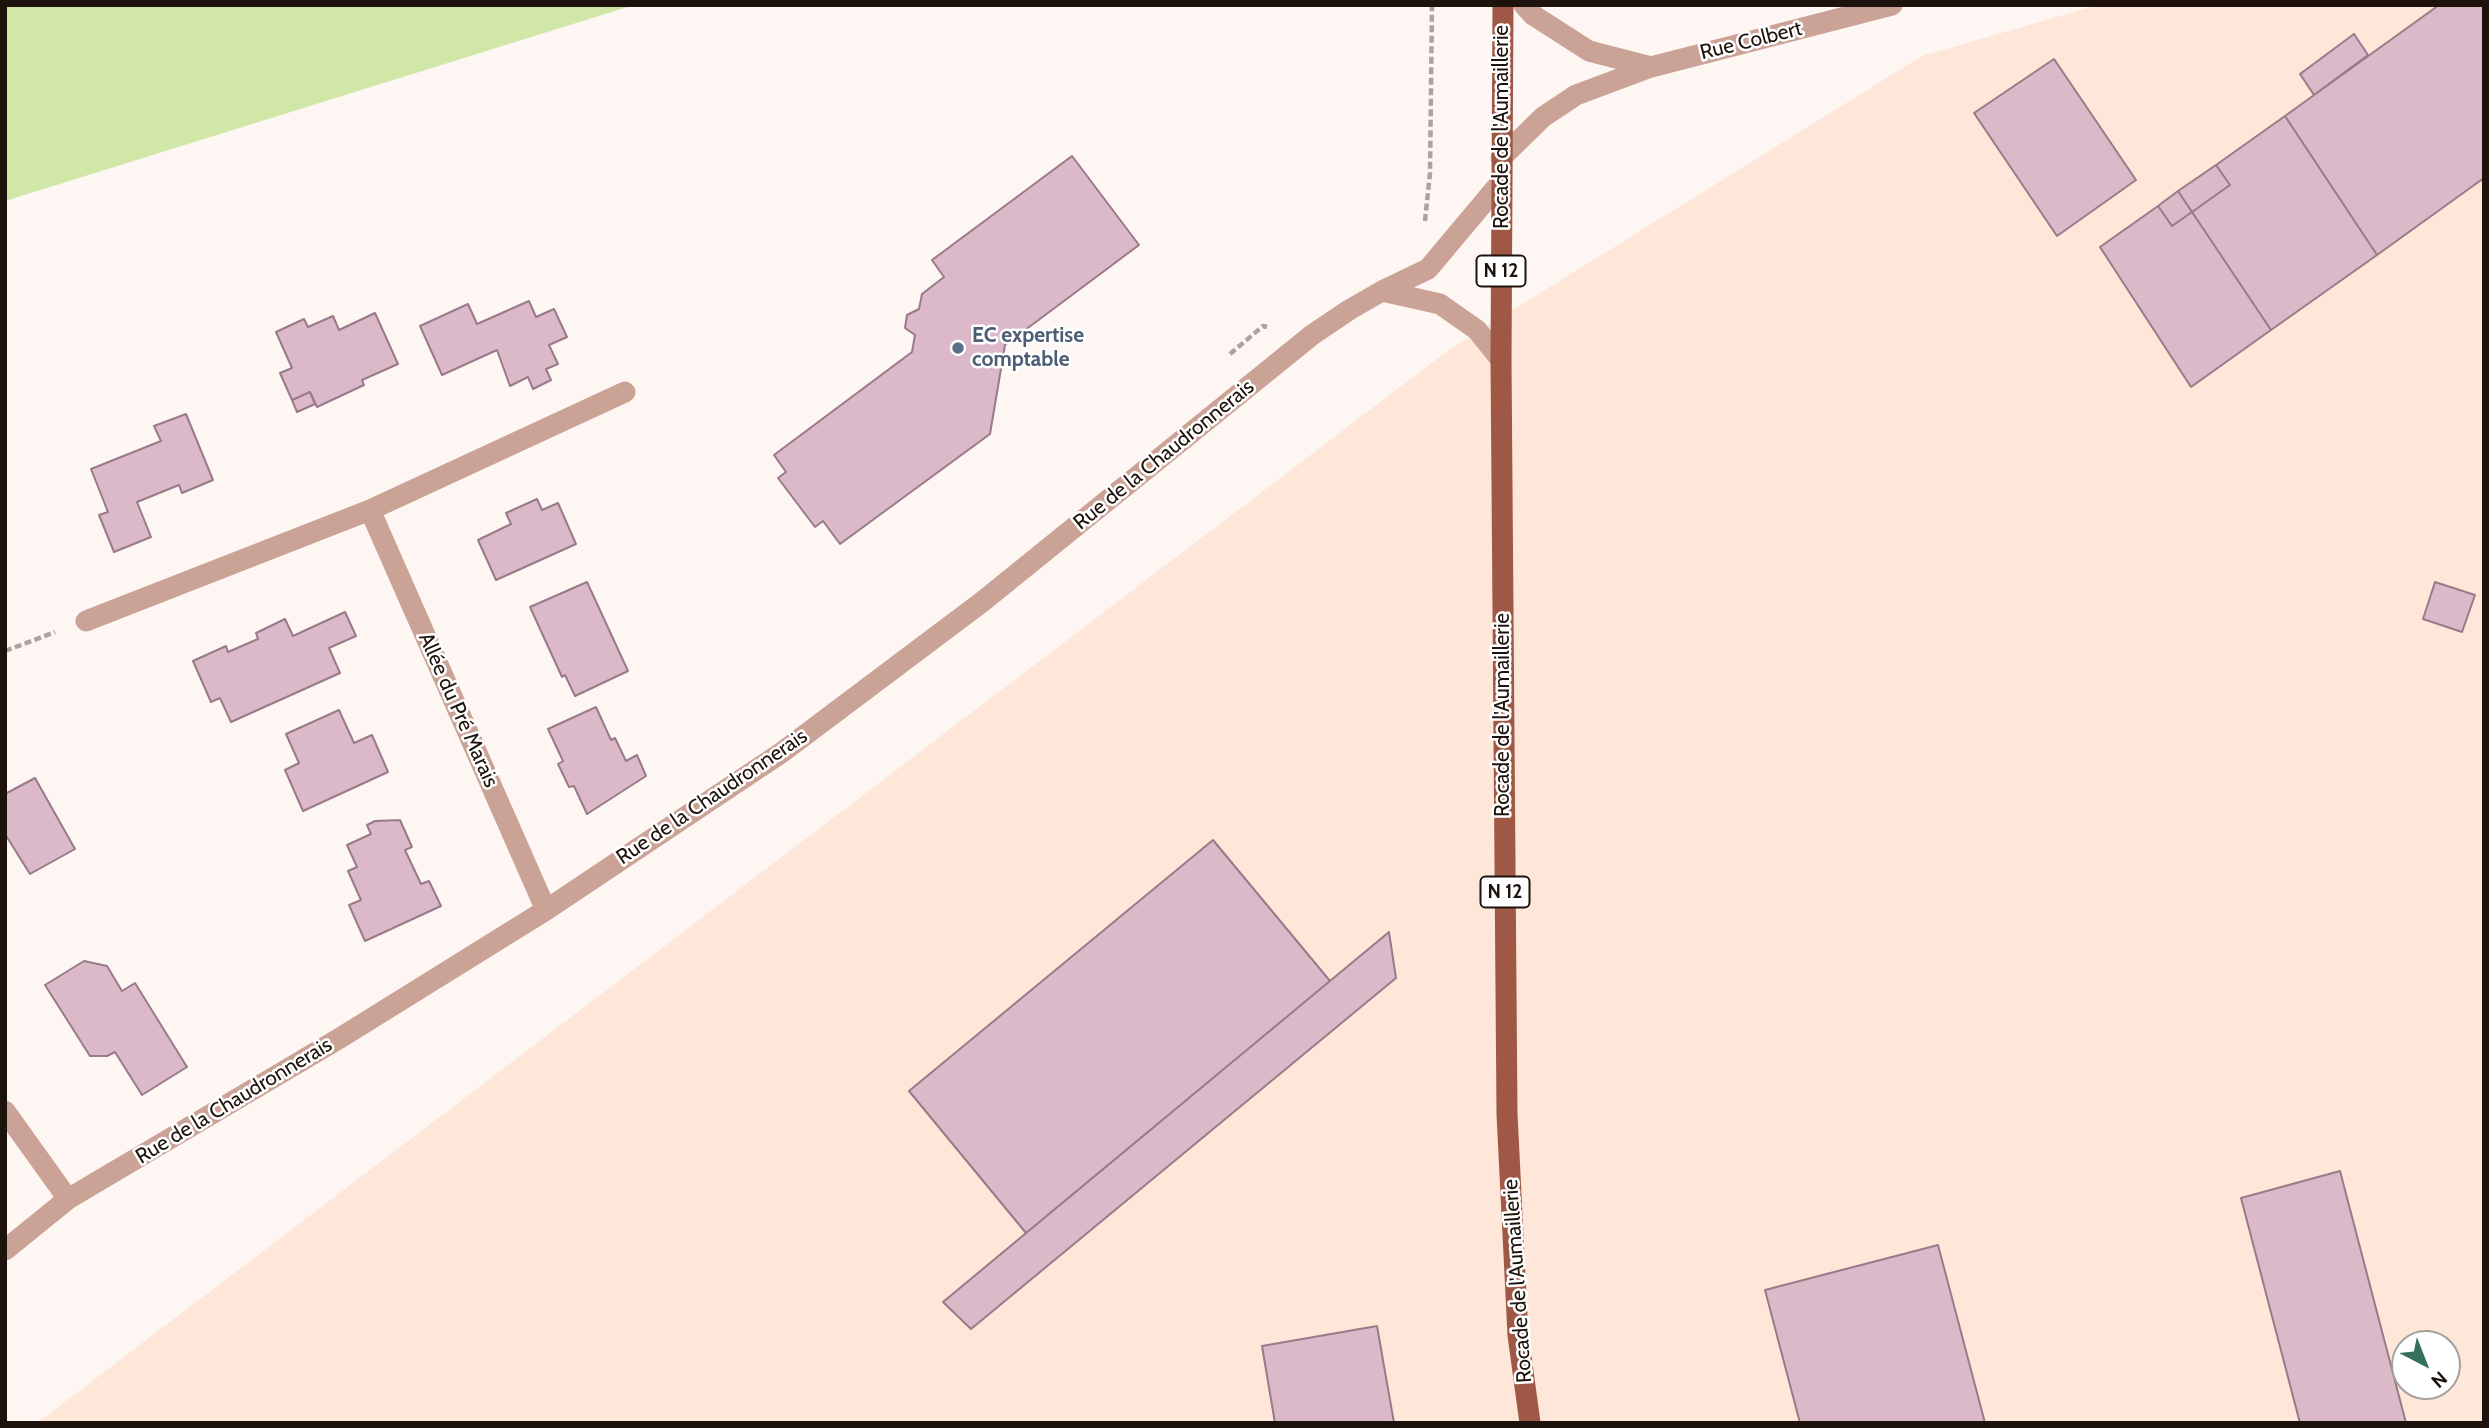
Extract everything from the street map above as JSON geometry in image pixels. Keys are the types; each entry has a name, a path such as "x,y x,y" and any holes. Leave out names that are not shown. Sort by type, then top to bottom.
{"main road":[{"name":"Rocade de l'Aumaillerie","path":"1503,5 1501,360 1507,1114 1518,1335 1530,1423"}],"street":[{"name":"Rue Colbert","path":"1524,5 1533,15 1589,51 1651,67"},
{"name":"Rue Colbert","path":"1502,158 1543,117 1576,95 1651,67 1892,5"},
{"name":"Rue de la Chaudronnerais","path":"5,1250 68,1199 340,1038 546,910 781,752 982,602 1312,335 1382,291 1428,270 1501,182"},
{"path":"1382,291 1440,304 1477,330 1501,360"},
{"path":"86,621 370,510 625,392"},
{"name":"Allée du Pré Marais","path":"370,510 546,910"},
{"path":"5,1111 68,1199"}],"path":[{"path":"1424,228 1430,173 1432,5"},
{"path":"5,651 86,621"}],"shaded area":[{"path":"2098,5 2484,5 2484,1423 37,1423 1450,349 1922,56"}],"green space":[{"path":"5,5 634,5 5,201"}],"building":[{"path":"2439,5 2484,5 2484,178 2377,255 2285,116"},
{"path":"2354,34 2368,55 2314,95 2300,74"},
{"path":"2054,59 2136,180 2057,236 1974,113"},
{"path":"2285,116 2377,255 2271,330 2192,212 2230,185 2216,165"},
{"name":"EC expertise comptable","path":"1072,156 1139,245 1005,345 990,434 840,544 823,521 815,527 778,478 786,472 774,455 912,352 915,335 905,328 907,315 919,309 922,294 944,277 932,260"},
{"path":"2216,165 2230,185 2192,212 2178,191"},
{"path":"2178,191 2192,212 2172,226 2158,206"},
{"path":"2158,206 2172,226 2192,212 2271,330 2191,387 2100,247"},
{"path":"529,301 536,317 554,309 567,337 549,345 558,364 546,369 551,380 533,389 528,377 510,386 497,350 442,375 420,326 468,304 477,324"},
{"path":"375,313 398,364 362,380 364,385 317,407 310,392 292,400 280,373 292,368 276,332 304,319 308,327 333,316 339,330"},
{"path":"310,392 315,404 297,412 292,400"},
{"path":"186,414 213,480 182,493 179,485 137,502 151,537 114,552 99,515 108,512 91,469 161,441 154,426"},
{"path":"537,499 542,510 558,503 576,544 496,580 478,540 511,524 506,513"},
{"path":"587,582 628,671 575,696 565,675 562,677 530,607"},
{"path":"2435,582 2475,595 2462,632 2423,619"},
{"path":"345,612 356,636 329,648 340,673 231,722 220,698 211,702 193,661 226,646 228,652 258,639 256,633 285,619 293,636"},
{"path":"596,707 611,740 615,738 626,761 637,755 646,776 587,814 574,786 569,787 558,764 563,761 548,729"},
{"path":"339,710 354,743 372,735 388,772 303,811 285,770 299,763 286,734"},
{"path":"35,778 75,849 30,874 5,834 5,794"},
{"path":"400,820 412,847 405,850 421,884 429,881 441,906 365,941 349,905 361,900 348,871 357,867 347,845 371,834 367,825 375,821"},
{"path":"1213,840 1330,981 1026,1233 909,1091"},
{"path":"1389,932 1396,978 971,1329 943,1302"},
{"path":"84,961 107,966 122,991 135,983 187,1067 142,1095 115,1052 107,1056 90,1056 45,985"},
{"path":"2340,1171 2391,1366 2391,1400 2400,1400 2406,1423 2300,1423 2241,1198"},
{"path":"1938,1245 1985,1423 1800,1423 1765,1290"},
{"path":"1377,1326 1394,1423 1275,1423 1262,1346"}],"place":[{"name":"EC expertise comptable","path":"958,348"}]}
